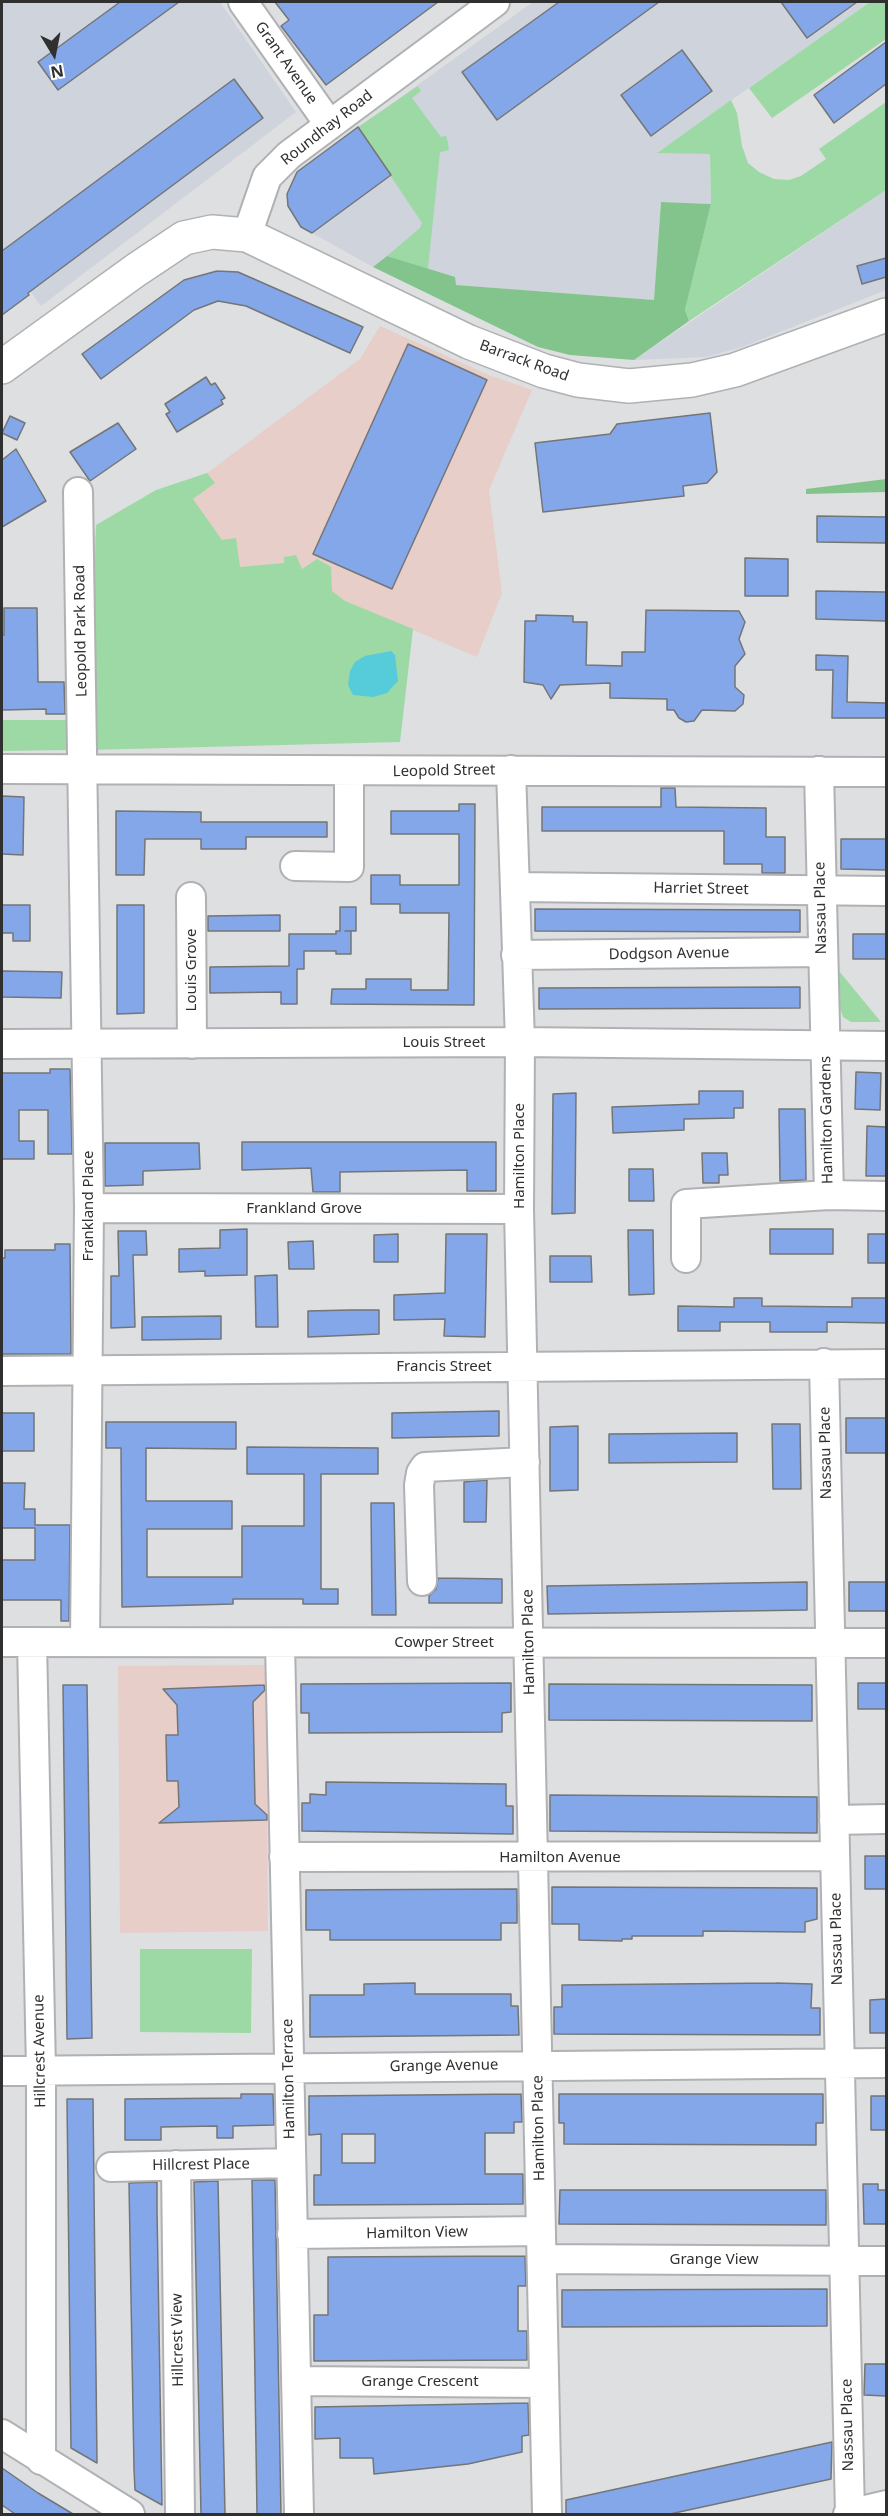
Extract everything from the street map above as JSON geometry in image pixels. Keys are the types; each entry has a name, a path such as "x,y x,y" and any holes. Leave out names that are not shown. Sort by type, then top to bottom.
{"main road":[{"path":"2,367 184,238 212,232 247,235"},
{"name":"Barrack Road","path":"247,235 469,342 544,372 578,380 629,387 692,380 735,370 886,315"}],"street":[{"name":"Grant Avenue","path":"243,2 329,124"},
{"name":"Roundhay Road","path":"247,235 267,177 289,155 495,2"},
{"name":"Leopold Park Road","path":"78,492 84,770"},
{"name":"Leopold Street","path":"2,769 349,772 511,770 886,772"},
{"name":"Frankland Place","path":"84,770 89,1208 85,1642"},
{"name":"Hamilton Place","path":"511,770 520,1042 519,1209 547,2514"},
{"name":"Nassau Place","path":"819,771 826,1045"},
{"path":"295,866 349,867 349,772"},
{"name":"Harriet Street","path":"515,887 886,891"},
{"name":"Louis Grove","path":"191,897 192,1044"},
{"name":"Dodgson Avenue","path":"516,955 822,952"},
{"name":"Louis Street","path":"2,1044 520,1042 886,1046"},
{"name":"Hamilton Gardens","path":"826,1045 829,1195"},
{"name":"Hamilton Gardens","path":"686,1258 686,1204 829,1195 886,1196"},
{"name":"Frankland Grove","path":"89,1208 519,1209"},
{"name":"Nassau Place","path":"824,1363 849,2514"},
{"name":"Francis Street","path":"2,1371 886,1364"},
{"path":"422,1581 419,1485 421,1473 425,1467 525,1461"},
{"name":"Cowper Street","path":"2,1642 886,1643"},
{"name":"Hillcrest Avenue","path":"32,1642 41,2070 41,2460"},
{"name":"Hamilton Terrace","path":"280,1643 299,2514"},
{"path":"834,1820 886,1819"},
{"name":"Hamilton Avenue","path":"284,1857 835,1856"},
{"name":"Grange Avenue","path":"2,2071 886,2063"},
{"name":"Hillcrest Place","path":"111,2167 291,2163"},
{"name":"Hillcrest View","path":"176,2166 180,2514"},
{"name":"Hamilton View","path":"292,2234 541,2231"},
{"name":"Grange View","path":"542,2259 886,2260"},
{"name":"Grange Crescent","path":"296,2381 544,2383"},
{"path":"2,2434 130,2514"},
{"path":"849,2514 886,2505"}],"shaded area":[{"path":"2,2 220,2 296,112 41,306 2,254"},
{"path":"533,2 870,2 658,152 710,154 711,204 661,202 654,300 456,285 387,256 373,267 301,227 288,206 287,194 297,172"},
{"path":"886,190 886,290 742,347 706,357 634,360"},
{"path":"380,326 491,376 532,390 489,490 502,593 477,657 366,610 97,745 94,537 118,521 207,473 360,359"},
{"path":"266,1665 268,1931 120,1933 118,1666"}],"green space":[{"path":"870,2 886,2 886,39 772,118 749,88"},
{"path":"418,86 421,91 412,98 441,137 446,136 449,150 440,152 428,269 387,256 420,228 422,223 358,127"},
{"path":"731,100 737,113 742,146 748,163 759,172 774,179 789,180 801,176 826,159 819,149 886,102 886,190 689,321 685,310 711,204 710,154 657,153"},
{"path":"661,202 711,204 685,310 689,321 634,360 570,355 538,347 373,267 387,256 455,277 456,285 654,300"},
{"path":"207,473 215,483 193,499 222,540 236,538 240,567 284,563 284,557 296,555 302,569 317,559 331,567 332,591 345,601 413,629 400,742 89,750 96,525 156,490"},
{"path":"886,479 886,492 806,494 806,489"},
{"path":"2,720 69,720 69,750 2,751"},
{"path":"839,971 881,1022 851,1022 843,1017 840,1008"},
{"path":"140,1949 252,1949 251,2033 140,2032"}],"water":[{"path":"391,651 395,655 398,681 387,693 373,697 353,695 348,685 350,671 355,662 365,656"}],"building":[{"path":"120,2 179,2 58,90 38,62"},
{"path":"275,2 438,2 326,85 281,26 289,20"},
{"path":"559,2 659,2 497,120 462,72"},
{"path":"781,2 857,2 807,38"},
{"path":"886,42 886,84 834,123 814,95"},
{"path":"682,50 712,91 651,136 621,95"},
{"path":"234,79 263,118 28,293 29,295 2,315 2,251"},
{"path":"358,127 391,175 312,233 301,227 288,206 287,194 297,172"},
{"path":"886,258 886,277 862,284 857,266"},
{"path":"217,271 238,272 363,327 350,353 246,306 218,301 194,310 101,379 82,354 184,280"},
{"path":"408,344 487,380 392,589 313,554"},
{"path":"206,377 211,385 215,383 225,398 221,400 223,404 177,432 166,414 170,412 165,404"},
{"path":"710,413 717,472 707,483 683,486 684,496 543,512 535,443 610,434 617,424"},
{"path":"10,416 25,423 17,440 2,433"},
{"path":"118,423 136,449 90,481 70,452"},
{"path":"16,449 46,501 2,527 2,460"},
{"path":"817,516 886,517 886,543 817,542"},
{"path":"745,558 788,559 788,596 745,596"},
{"path":"816,591 886,592 886,621 816,619"},
{"path":"4,608 37,608 38,682 64,682 65,714 46,714 46,709 2,710"},
{"path":"646,610 739,611 745,622 739,639 745,654 735,666 735,687 744,695 743,704 735,711 702,710 694,721 686,722 679,718 674,710 667,710 667,699 610,698 610,683 560,685 551,699 543,685 524,682 525,621 536,621 536,615 573,616 573,622 587,622 586,665 622,666 622,652 645,652"},
{"path":"816,655 848,656 847,702 886,703 886,718 832,718 833,670 816,670"},
{"path":"661,788 675,788 676,807 766,808 766,837 785,837 785,873 762,873 762,864 724,864 724,831 542,831 542,807 661,807"},
{"path":"2,796 24,797 23,855 2,854"},
{"path":"459,804 475,804 474,1005 331,1004 332,989 366,989 366,979 411,979 411,990 448,990 449,913 400,913 400,904 371,904 371,875 400,875 400,885 459,885 459,834 391,834 391,811 459,811"},
{"path":"116,811 201,812 201,822 327,822 327,837 246,837 246,849 201,849 201,839 145,839 144,875 116,875"},
{"path":"841,839 886,839 886,870 841,869"},
{"path":"2,905 30,905 30,941 13,941 13,933 2,933"},
{"path":"117,905 144,905 144,1013 117,1014"},
{"path":"340,907 356,907 356,931 351,931 351,954 336,954 336,951 304,951 304,969 297,969 297,1004 281,1004 281,992 210,993 210,967 289,966 289,934 336,934 336,931 340,931"},
{"path":"535,909 800,910 800,932 535,931"},
{"path":"280,915 280,931 208,931 208,916"},
{"path":"853,934 886,934 886,959 853,959"},
{"path":"2,971 62,972 61,998 2,997"},
{"path":"800,987 800,1008 539,1009 539,988"},
{"path":"50,1069 70,1069 72,1154 48,1154 48,1110 19,1110 19,1141 34,1141 34,1159 2,1159 2,1073 50,1073"},
{"path":"856,1072 881,1073 880,1110 855,1109"},
{"path":"699,1091 743,1091 743,1108 734,1108 734,1118 684,1119 684,1130 613,1133 612,1107 699,1104"},
{"path":"576,1093 575,1213 552,1214 553,1094"},
{"path":"779,1109 805,1109 806,1180 780,1181"},
{"path":"867,1126 886,1127 886,1176 866,1176"},
{"path":"242,1142 496,1142 496,1191 467,1191 467,1170 340,1172 340,1192 313,1192 311,1168 242,1170"},
{"path":"105,1143 199,1143 200,1169 143,1171 143,1185 105,1186"},
{"path":"702,1153 727,1153 728,1175 719,1175 719,1183 703,1183"},
{"path":"629,1169 653,1169 654,1201 629,1201"},
{"path":"247,1229 247,1275 205,1276 205,1271 179,1272 179,1249 220,1248 220,1230"},
{"path":"770,1229 833,1229 833,1254 770,1254"},
{"path":"628,1230 653,1230 654,1294 629,1295"},
{"path":"118,1231 146,1231 147,1255 133,1255 135,1327 111,1328 111,1276 119,1276"},
{"path":"398,1234 398,1262 374,1262 374,1235"},
{"path":"446,1234 487,1234 485,1337 444,1336 445,1319 394,1320 394,1295 445,1293"},
{"path":"868,1234 886,1234 886,1263 868,1263"},
{"path":"313,1241 314,1269 289,1269 288,1242"},
{"path":"55,1244 70,1244 71,1354 2,1354 2,1258 5,1258 5,1250 55,1250"},
{"path":"550,1256 591,1256 592,1282 550,1282"},
{"path":"277,1275 278,1327 256,1327 255,1276"},
{"path":"734,1298 762,1298 762,1306 852,1307 852,1298 886,1298 886,1323 827,1322 827,1332 770,1332 770,1322 720,1322 720,1331 678,1331 678,1306 734,1307"},
{"path":"379,1310 379,1334 308,1337 308,1311"},
{"path":"221,1316 221,1339 142,1340 142,1317"},
{"path":"499,1411 499,1436 392,1438 392,1413"},
{"path":"2,1413 34,1413 34,1451 2,1451"},
{"path":"846,1418 886,1418 886,1453 846,1453"},
{"path":"106,1422 236,1422 236,1449 146,1448 146,1501 232,1501 232,1529 147,1529 147,1577 242,1577 242,1526 304,1526 304,1474 247,1474 247,1447 378,1448 378,1474 321,1474 321,1589 338,1589 338,1604 303,1604 303,1599 233,1599 233,1604 122,1607 121,1448 106,1448"},
{"path":"772,1424 800,1424 801,1489 773,1489"},
{"path":"578,1426 578,1490 550,1491 550,1427"},
{"path":"737,1433 737,1462 609,1463 609,1434"},
{"path":"487,1480 486,1522 464,1522 464,1482"},
{"path":"2,1483 25,1483 24,1509 35,1509 35,1525 70,1525 69,1621 61,1621 61,1600 2,1600 2,1560 35,1560 35,1528 2,1528"},
{"path":"371,1503 394,1503 396,1615 372,1615"},
{"path":"438,1578 502,1579 502,1603 429,1603 429,1596 436,1589"},
{"path":"807,1582 807,1610 548,1614 547,1586"},
{"path":"849,1582 886,1582 886,1611 849,1611"},
{"path":"511,1683 511,1712 502,1713 502,1732 309,1733 309,1713 301,1713 301,1684"},
{"path":"858,1683 886,1683 886,1709 858,1709"},
{"path":"549,1684 812,1685 812,1721 549,1720"},
{"path":"63,1685 87,1685 92,2038 67,2039"},
{"path":"264,1685 265,1690 253,1702 255,1804 267,1815 267,1820 159,1823 179,1807 178,1781 167,1781 166,1735 178,1735 177,1705 163,1689"},
{"path":"326,1782 506,1784 506,1806 513,1806 513,1834 302,1831 302,1803 310,1803 310,1794 326,1795"},
{"path":"550,1795 817,1797 817,1833 550,1831"},
{"path":"865,1856 886,1856 886,1889 865,1889"},
{"path":"552,1887 817,1888 817,1919 805,1922 805,1932 703,1931 703,1936 632,1936 632,1939 622,1939 622,1941 579,1940 579,1924 552,1924"},
{"path":"517,1889 517,1923 501,1923 501,1940 330,1940 330,1930 306,1930 306,1890"},
{"path":"415,1983 415,1994 511,1994 511,2006 518,2006 519,2035 310,2037 310,1995 364,1995 364,1984"},
{"path":"812,1984 811,2008 820,2008 820,2035 554,2034 554,2007 562,2007 562,1985"},
{"path":"886,1999 886,2033 870,2033 870,2000"},
{"path":"241,2094 273,2094 274,2125 233,2126 233,2138 217,2138 217,2126 161,2127 161,2140 125,2140 125,2099 241,2098"},
{"path":"521,2094 522,2122 514,2122 514,2133 485,2133 485,2174 523,2174 523,2204 314,2205 314,2175 321,2175 321,2134 309,2135 309,2096","holes":["342,2134 375,2134 375,2163 342,2163"]},
{"path":"559,2094 823,2094 823,2123 816,2123 816,2145 564,2144 564,2123 559,2123"},
{"path":"871,2096 886,2096 886,2130 871,2130"},
{"path":"67,2099 93,2099 97,2463 71,2448"},
{"path":"252,2180 275,2180 281,2514 257,2514"},
{"path":"218,2181 225,2514 201,2514 194,2182"},
{"path":"157,2182 162,2505 135,2490 129,2183"},
{"path":"863,2184 878,2184 878,2190 886,2190 886,2224 864,2224"},
{"path":"560,2190 826,2190 826,2225 559,2224"},
{"path":"525,2256 526,2286 518,2286 518,2331 527,2331 527,2360 314,2361 314,2315 328,2315 328,2257"},
{"path":"827,2289 827,2326 562,2327 562,2290"},
{"path":"865,2364 886,2364 886,2396 864,2395"},
{"path":"528,2403 529,2435 522,2436 522,2452 468,2464 374,2474 373,2458 340,2458 340,2438 315,2439 315,2407"},
{"path":"832,2442 831,2479 670,2514 566,2514 566,2500"},
{"path":"2,2468 73,2514 15,2514 2,2505"}]}
